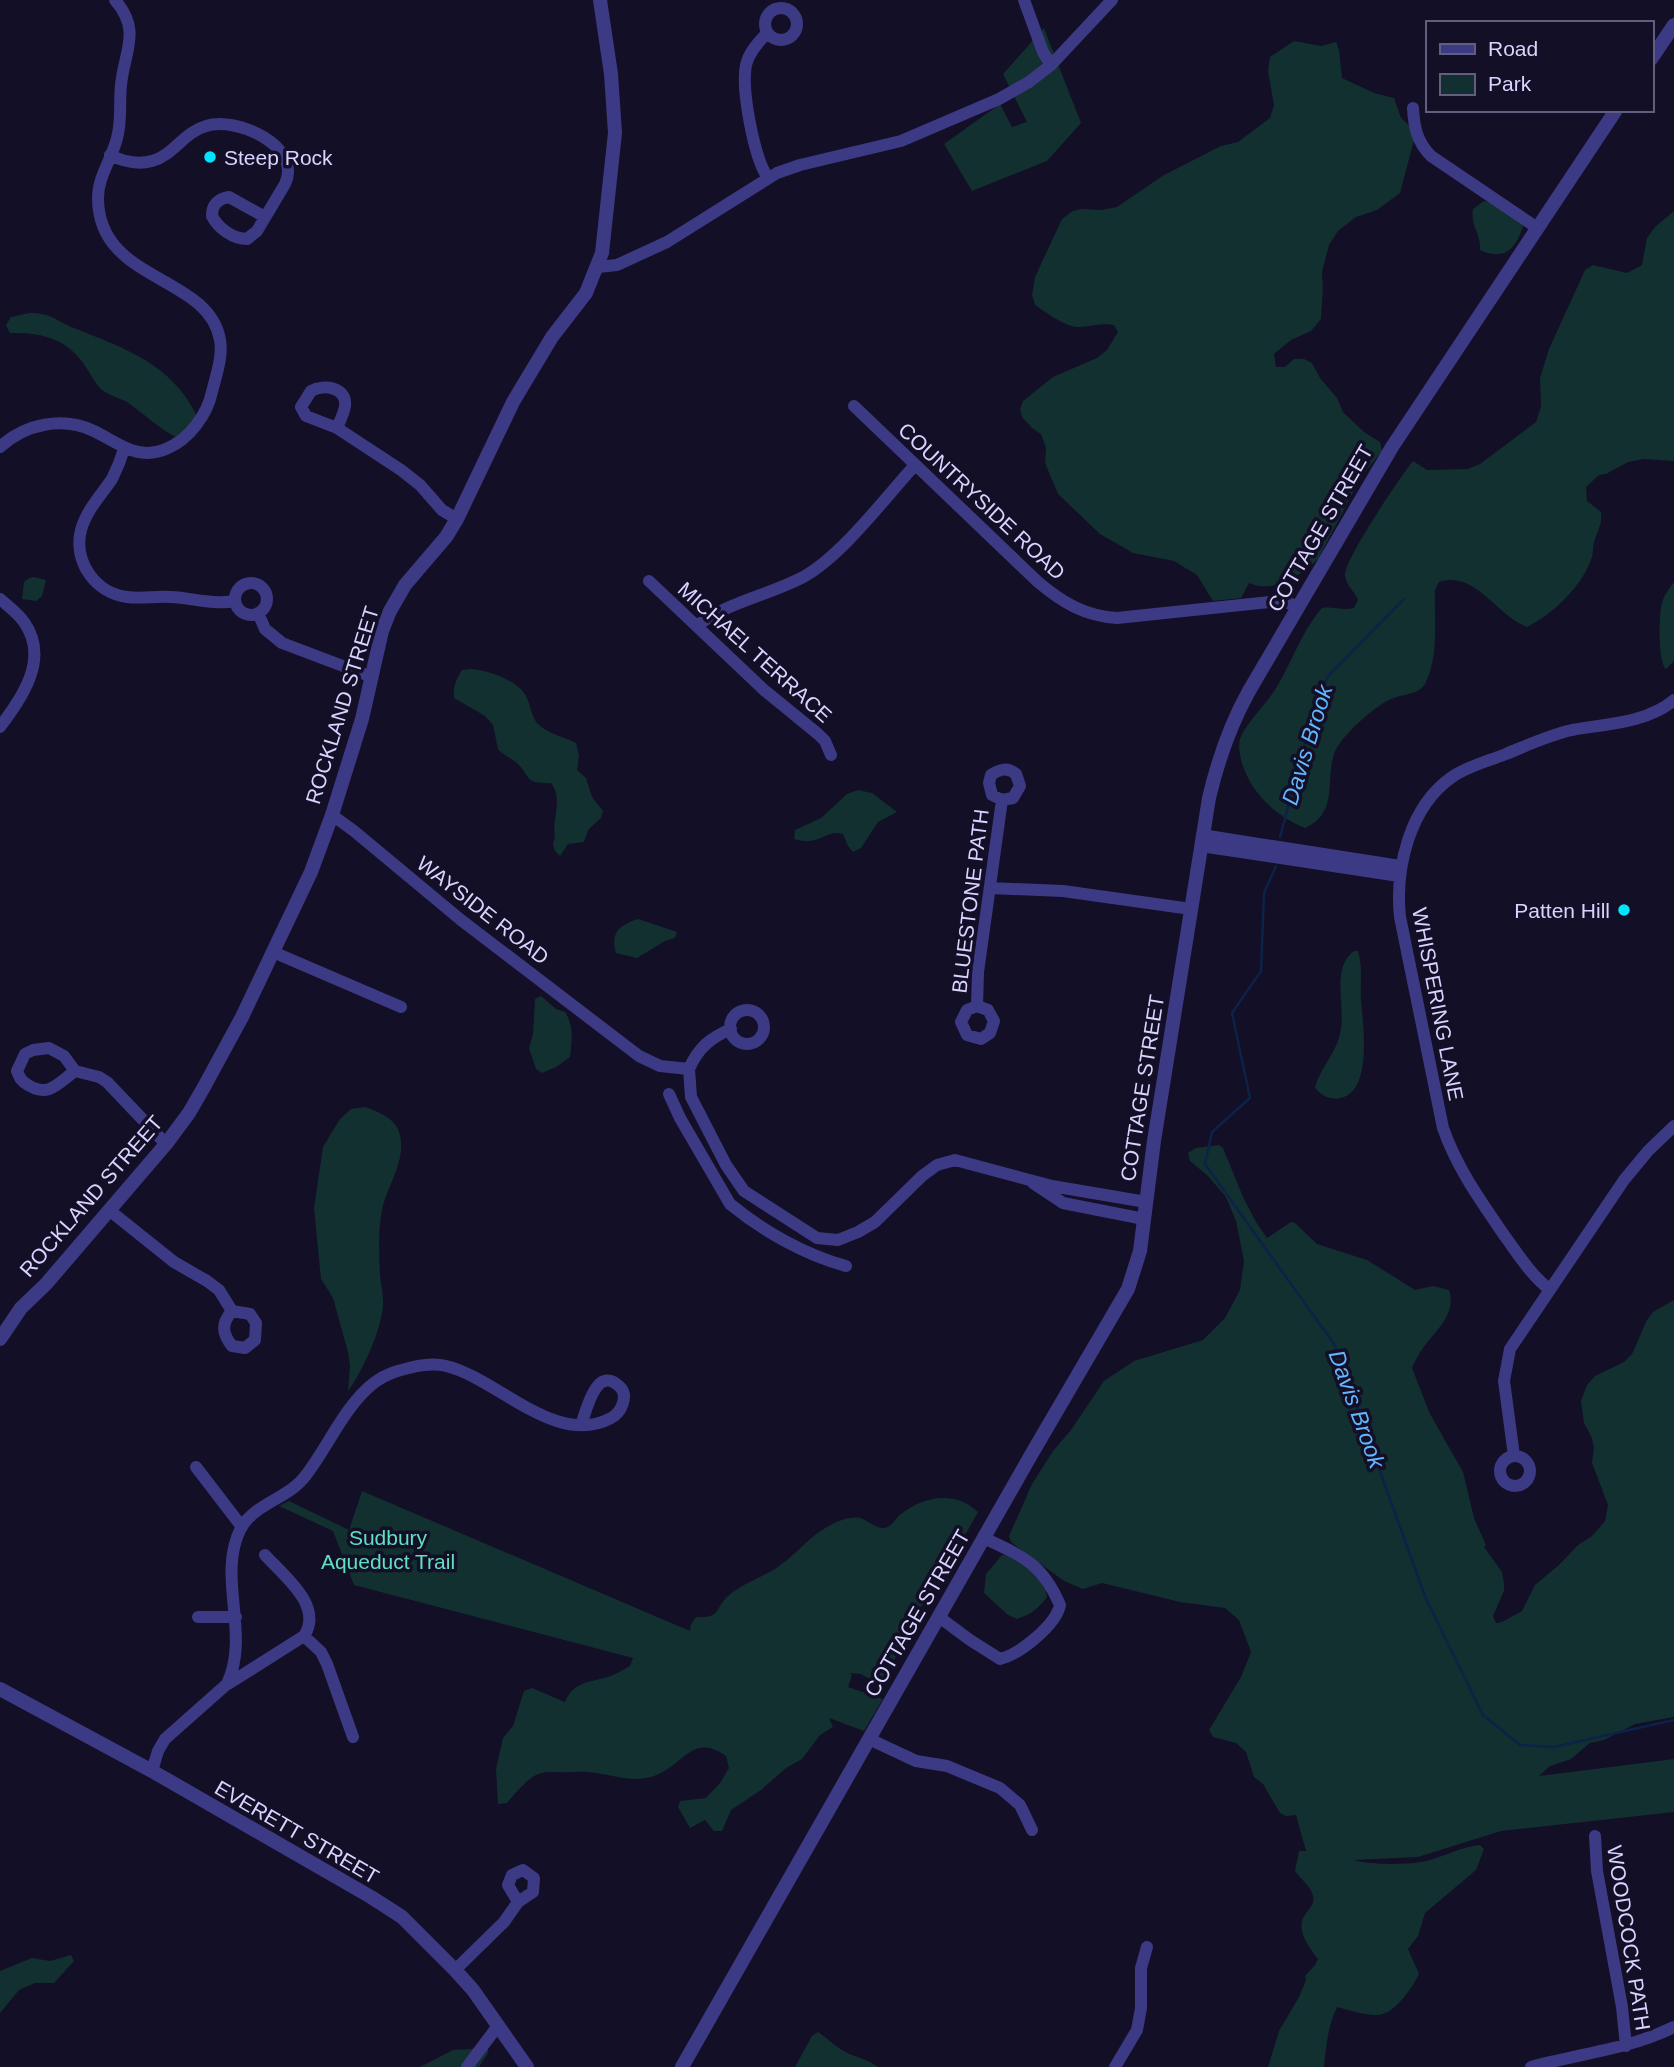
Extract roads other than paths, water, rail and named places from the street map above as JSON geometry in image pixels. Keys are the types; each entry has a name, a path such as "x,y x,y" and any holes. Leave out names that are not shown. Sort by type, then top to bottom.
{"street":[{"path":"0,447 27,429 46,424 65,424 85,427 124,449 139,453 155,452 179,442 198,422 209,404 221,348 211,317 200,305 126,258 116,248 104,228 98,206 98,191 118,137 121,86 130,39 126,17 115,0"},
{"name":"ROCKLAND STREET","path":"0,1339 21,1308 46,1284 166,1144 204,1087 311,872 362,719 382,631 398,596 457,519 513,402 552,337 586,293 598,267 604,241 615,133 611,74 600,0"},
{"path":"1024,0 1043,52 1051,65"},
{"path":"598,267 617,265 667,242 768,178 800,165 873,149 915,135 999,99 1029,82 1051,65 1112,0"},
{"path":"1653,55 1674,25"},
{"path":"767,33 750,53 745,74 755,151 768,178"},
{"path":"1413,108 1415,130 1424,149 1431,156 1536,228"},
{"name":"COTTAGE STREET","path":"682,2067 1128,1289 1137,1264 1214,775 1232,724 1397,439 1615,112"},
{"path":"110,155 128,162 149,162 170,153 191,133 204,126 224,123 244,128 279,149 289,166 287,180 265,217"},
{"name":"COUNTRYSIDE ROAD","path":"854,406 1038,582 1059,599 1081,611 1117,618 1279,601 1299,606"},
{"path":"337,428 411,477 442,510 457,519"},
{"path":"124,449 116,472 82,525 79,547 88,573 104,589 125,597 177,597 216,604 235,601"},
{"path":"697,626 710,617 796,580 818,566 844,543 915,465"},
{"name":"MICHAEL TERRACE","path":"649,581 764,690 818,734 825,741 831,755"},
{"path":"253,583 266,592 264,608 258,613 246,614 239,609 235,601 236,593 244,584 253,583"},
{"path":"0,599 23,621 33,644 34,656 34,669 29,683 0,727"},
{"path":"258,613 265,629 282,643 372,677"},
{"name":"WHISPERING LANE","path":"1549,1289 1529,1271 1471,1188 1455,1160 1446,1135 1400,918 1399,871 1410,838 1424,809 1432,796 1452,777 1544,738 1633,719 1673,704"},
{"name":"BLUESTONE PATH","path":"977,1006 978,972 1002,800"},
{"name":"WAYSIDE ROAD","path":"332,815 461,920 639,1056 660,1066 689,1069"},
{"path":"1202,841 1399,871"},
{"path":"989,888 1063,891 1191,909"},
{"path":"273,952 401,1007"},
{"path":"731,1029 702,1046 689,1069 691,1097 726,1165 744,1191 817,1238 838,1240 875,1222 919,1178 937,1165 955,1160 1052,1186 1146,1202"},
{"path":"75,1071 99,1077 107,1082 166,1144"},
{"path":"669,1094 730,1204 809,1254 846,1266"},
{"path":"1514,1456 1504,1395 1506,1360 1515,1339 1624,1180 1674,1126"},
{"path":"691,1138 708,1130"},
{"path":"1030,1180 1063,1203 1144,1219"},
{"path":"730,1204 744,1191"},
{"path":"109,1210 174,1262 207,1280 219,1290 232,1311"},
{"path":"820,1258 827,1239"},
{"path":"228,1684 236,1656 236,1618 231,1575 234,1548 242,1527 267,1503 287,1493 304,1479 361,1394 377,1381 394,1371 423,1365 444,1365 475,1376 543,1417 581,1426"},
{"path":"196,1467 242,1527"},
{"path":"939,1617 1000,1659 1018,1651 1055,1620 1060,1605 1050,1585 1032,1562 984,1538"},
{"path":"152,1771 158,1751 165,1740 228,1684 304,1636 310,1620 310,1610 265,1555"},
{"path":"198,1618 236,1618"},
{"path":"304,1636 321,1651 353,1737"},
{"name":"EVERETT STREET","path":"0,1689 152,1771 402,1917 472,1990 527,2067"},
{"path":"869,1739 916,1760 947,1766 1000,1788 1020,1805 1032,1830"},
{"name":"WOODCOCK PATH","path":"1595,1836 1597,1871 1622,2007 1626,2046"},
{"path":"455,1970 504,1922 518,1902"},
{"path":"1115,2067 1137,2029 1141,2008 1141,1968 1147,1947"},
{"path":"467,2067 497,2027"},
{"path":"1531,2067 1572,2055 1626,2046 1674,2027"}],"waterway":[{"name":"Davis Brook","path":"1280,837 1314,711 1328,676 1404,599"},
{"name":"Davis Brook","path":"1276,866 1264,893 1261,971 1232,1013 1250,1098 1212,1132 1205,1164 1334,1344 1426,1599 1483,1715 1520,1745 1554,1747 1674,1720"}],"place":[{"name":"Steep Rock","path":"210,157"},
{"name":"Patten Hill","path":"1624,910"}],"park label":[{"name":"Sudbury Aqueduct Trail","path":"388,1549"}]}
